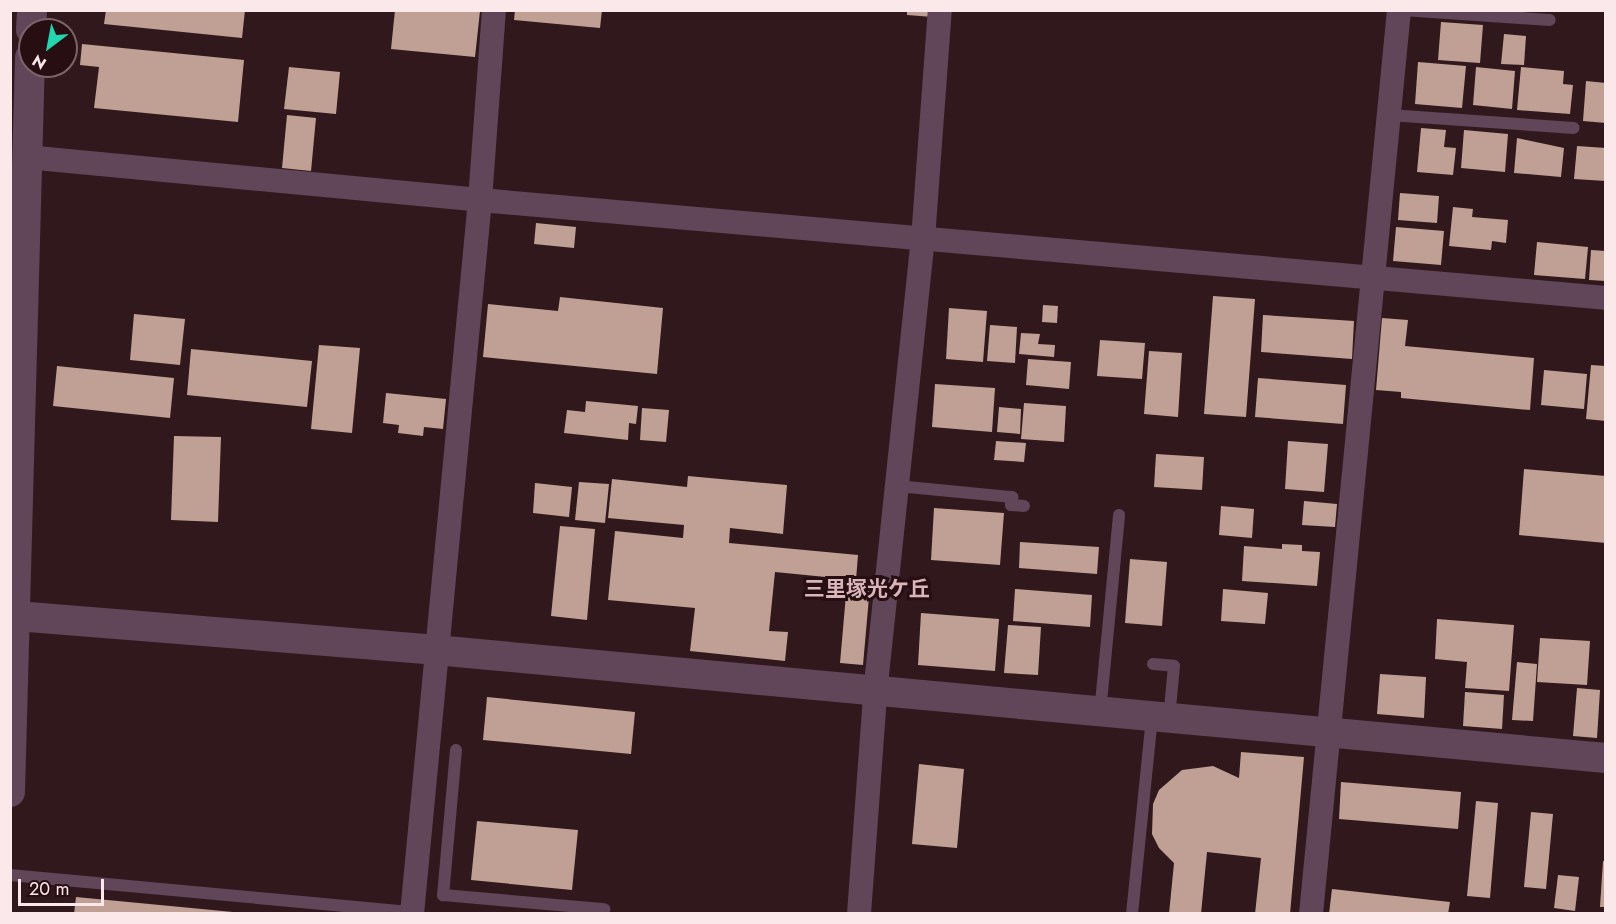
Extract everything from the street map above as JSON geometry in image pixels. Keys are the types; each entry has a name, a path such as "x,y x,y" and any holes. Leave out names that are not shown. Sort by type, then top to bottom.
{"street":[{"path":"412,913 435,650 480,201 494,10"},
{"path":"859,914 875,694 923,239 940,10"},
{"path":"1311,914 1401,10"},
{"path":"10,792 29,78"},
{"path":"26,157 480,201 1605,298"},
{"path":"16,616 435,650 875,694 1605,758"}],"lane":[{"path":"1401,10 1550,20"},
{"path":"1389,115 1574,128"},
{"path":"897,486 1012,497 1011,505 1024,506"},
{"path":"1100,714 1119,514"},
{"path":"1132,914 1160,719 1174,666 1153,664"},
{"path":"456,750 444,895 604,909"},
{"path":"10,875 412,913"}],"building":[{"path":"106,10 245,10 242,38 104,24"},
{"path":"395,10 480,11 475,57 391,49"},
{"path":"515,10 602,10 600,28 514,20"},
{"path":"907,10 934,10 933,17 907,15"},
{"path":"1441,22 1483,25 1480,63 1438,60"},
{"path":"1504,34 1526,36 1524,65 1501,64"},
{"path":"82,44 244,60 238,122 94,108 99,67 80,65"},
{"path":"1418,62 1466,66 1462,108 1415,104"},
{"path":"289,67 340,72 336,114 284,109"},
{"path":"1476,67 1515,71 1512,109 1473,105"},
{"path":"1521,67 1564,71 1563,84 1573,85 1570,114 1517,110"},
{"path":"1586,81 1606,83 1606,123 1583,121"},
{"path":"287,115 316,118 311,171 282,168"},
{"path":"1421,128 1446,130 1444,147 1456,148 1453,175 1417,172"},
{"path":"1464,130 1508,134 1505,172 1461,168"},
{"path":"1517,138 1564,148 1561,177 1514,173"},
{"path":"1577,146 1606,148 1606,181 1574,179"},
{"path":"1400,193 1439,196 1437,223 1398,220"},
{"path":"1453,207 1473,209 1472,217 1508,220 1506,243 1492,241 1491,250 1449,246"},
{"path":"536,223 576,227 574,248 534,244"},
{"path":"1396,227 1444,231 1441,265 1393,261"},
{"path":"1537,242 1588,247 1585,279 1534,275"},
{"path":"1591,250 1606,251 1606,281 1589,280"},
{"path":"1213,296 1255,299 1246,417 1204,414"},
{"path":"560,297 663,308 657,374 483,357 488,304 558,311"},
{"path":"1043,305 1058,306 1057,323 1042,322"},
{"path":"949,308 987,311 983,362 946,359"},
{"path":"134,314 185,319 180,365 130,360"},
{"path":"1263,315 1354,321 1352,359 1261,352"},
{"path":"1382,318 1408,320 1405,346 1534,358 1530,410 1401,398 1401,392 1376,390"},
{"path":"990,325 1017,327 1015,363 987,361"},
{"path":"1021,333 1040,334 1038,344 1055,345 1054,357 1019,354"},
{"path":"1100,340 1145,343 1142,379 1097,376"},
{"path":"319,345 360,348 352,433 311,429"},
{"path":"191,349 312,361 307,407 187,395"},
{"path":"1149,351 1182,353 1178,417 1144,414"},
{"path":"1028,359 1071,362 1069,389 1026,385"},
{"path":"1591,365 1606,366 1606,421 1586,419"},
{"path":"57,366 174,378 170,418 53,406"},
{"path":"1544,370 1587,374 1584,409 1541,405"},
{"path":"1258,378 1346,385 1343,424 1255,417"},
{"path":"935,384 995,388 992,432 932,427"},
{"path":"386,393 446,399 443,429 424,427 423,436 398,433 399,425 383,423"},
{"path":"586,401 638,406 636,424 629,423 628,440 564,433 567,410 585,412"},
{"path":"1024,403 1066,406 1064,442 1021,439"},
{"path":"999,407 1021,409 1020,434 997,432"},
{"path":"642,408 669,410 666,442 640,440"},
{"path":"174,436 221,437 218,522 171,520"},
{"path":"996,441 1026,443 1024,462 994,460"},
{"path":"1288,441 1328,444 1324,492 1285,489"},
{"path":"1156,454 1204,457 1202,490 1154,487"},
{"path":"1524,469 1606,476 1606,543 1519,535"},
{"path":"688,476 787,485 783,534 730,528 729,543 858,555 856,580 775,572 769,631 788,632 785,661 690,651 695,608 608,600 615,531 683,538 684,525 608,518 612,479 687,487"},
{"path":"579,482 609,484 605,523 575,520"},
{"path":"535,483 572,487 569,517 533,513"},
{"path":"1304,501 1337,504 1335,527 1302,525"},
{"path":"1221,506 1254,509 1252,538 1219,535"},
{"path":"934,508 1004,513 1000,565 931,560"},
{"path":"560,526 595,529 587,620 551,616"},
{"path":"1020,542 1099,547 1097,574 1019,568"},
{"path":"1282,544 1302,545 1302,551 1320,552 1317,586 1242,581 1244,546 1282,549"},
{"path":"1130,559 1167,562 1162,626 1125,623"},
{"path":"847,583 870,586 863,665 840,663"},
{"path":"1015,589 1092,595 1090,627 1013,621"},
{"path":"1223,589 1268,593 1265,624 1221,621"},
{"path":"921,613 999,619 995,671 918,665"},
{"path":"1437,619 1514,625 1509,691 1465,688 1467,662 1435,659"},
{"path":"1008,625 1041,627 1038,675 1004,673"},
{"path":"1540,638 1590,641 1587,685 1537,682"},
{"path":"1517,662 1537,664 1533,721 1512,720"},
{"path":"1380,674 1426,677 1424,718 1377,714"},
{"path":"1577,688 1600,690 1597,738 1573,736"},
{"path":"1465,692 1504,695 1502,729 1463,726"},
{"path":"487,697 635,712 631,754 483,740"},
{"path":"1241,752 1304,757 1290,914 1255,914 1261,858 1207,852 1201,914 1169,914 1174,863 1159,848 1152,834 1153,804 1159,790 1182,770 1213,766 1239,778"},
{"path":"919,764 964,769 957,848 912,844"},
{"path":"1341,782 1461,792 1458,829 1339,819"},
{"path":"1476,801 1498,803 1490,898 1467,896"},
{"path":"1531,812 1553,814 1546,889 1524,887"},
{"path":"477,821 578,830 572,890 471,880"},
{"path":"1603,861 1606,861 1606,907 1600,907"},
{"path":"1558,875 1579,877 1575,911 1554,908"},
{"path":"1332,889 1450,902 1448,914 1329,914"},
{"path":"76,897 233,912 233,914 74,914"}],"district":[{"name":"三里塚光ケ丘","path":"867,589"}]}
